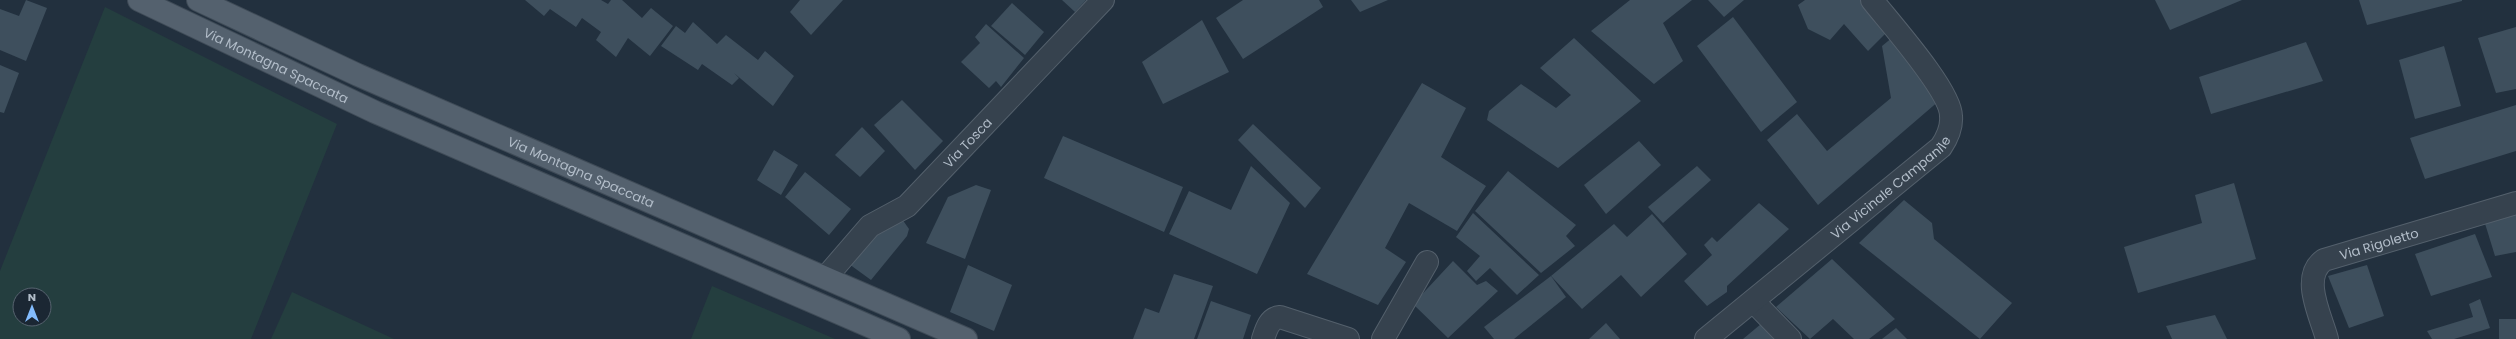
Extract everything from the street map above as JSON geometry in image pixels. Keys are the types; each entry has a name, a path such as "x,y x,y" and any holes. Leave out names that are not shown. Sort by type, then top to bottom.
{"main road":[{"name":"Via Montagna Spaccata","path":"139,0 375,112 899,339"},
{"name":"Via Montagna Spaccata","path":"198,0 358,75 966,339"}],"street":[{"name":"Via Tosca","path":"826,277 870,226 907,206 1103,0"},
{"name":"Via Vicinale Campanile","path":"1706,339 1941,147 1946,139 1951,115 1943,92 1872,0"},
{"name":"Via Rigoletto","path":"2327,339 2312,284 2312,278 2318,264 2329,257 2516,203"},
{"path":"1383,339 1427,262"},
{"path":"1753,301 1790,339"},
{"path":"1263,339 1268,325 1277,317 1280,317 1348,339"}],"green space":[{"path":"105,7 337,124 251,339 0,339 0,271"},
{"path":"712,286 835,339 691,339"},
{"path":"292,292 394,339 271,339"}],"building":[{"path":"26,0 47,8 26,61 0,50 0,9 19,16"},
{"path":"525,0 601,0 608,4 611,0 622,0 642,18 651,8 673,26 650,56 628,38 616,57 596,40 601,32 582,18 576,27 550,9 544,16"},
{"path":"800,0 843,0 811,35 790,12"},
{"path":"1062,0 1086,0 1075,12"},
{"path":"1243,0 1319,0 1323,7 1243,59 1216,18"},
{"path":"1351,0 1388,0 1360,12"},
{"path":"1630,0 1692,0 1663,23 1683,61 1654,84 1591,31"},
{"path":"1708,0 1744,0 1724,17"},
{"path":"1805,0 1867,0 1890,29 1868,51 1844,24 1830,40 1808,29 1798,5"},
{"path":"2155,0 2242,0 2170,30"},
{"path":"2359,0 2462,0 2462,1 2367,25"},
{"path":"1012,3 1044,32 1025,55 991,26"},
{"path":"1733,17 1797,102 1761,132 1697,46"},
{"path":"1202,20 1229,72 1163,104 1142,62"},
{"path":"693,22 717,44 726,35 758,60 765,51 794,76 773,106 734,73 739,78 732,85 702,64 698,70 661,46 676,26 685,33"},
{"path":"986,24 1024,58 1001,87 996,81 989,88 961,62 980,43 975,37"},
{"path":"2516,27 2516,89 2496,93 2478,38"},
{"path":"1893,37 1940,100 1818,205 1767,140 1797,114 1827,151 1891,98 1882,46"},
{"path":"1574,38 1641,101 1558,168 1487,120 1489,111 1521,84 1556,108 1571,95 1540,68"},
{"path":"2306,42 2323,81 2211,114 2199,77"},
{"path":"2444,46 2461,106 2415,119 2399,60"},
{"path":"0,65 19,73 4,113 0,112"},
{"path":"1422,83 1466,108 1441,157 1486,186 1457,231 1409,203 1385,248 1406,262 1378,305 1307,274"},
{"path":"902,100 943,141 915,170 874,125"},
{"path":"2516,105 2516,151 2425,179 2410,138"},
{"path":"1253,124 1321,188 1305,208 1238,140"},
{"path":"862,127 885,151 860,177 835,155"},
{"path":"1063,136 1183,187 1164,232 1044,178"},
{"path":"1639,141 1661,165 1606,214 1584,185"},
{"path":"774,150 798,165 781,195 757,180"},
{"path":"1251,166 1290,203 1257,274 1169,234 1189,191 1231,210"},
{"path":"1697,166 1711,180 1663,223 1648,207"},
{"path":"1508,171 1576,225 1566,236 1575,246 1541,273 1475,211"},
{"path":"805,172 851,209 829,235 785,197"},
{"path":"2234,183 2256,259 2138,293 2124,247 2202,223 2195,195"},
{"path":"976,185 991,190 965,259 926,243 948,197"},
{"path":"1904,200 1932,223 1934,239 2012,303 1980,339 1859,243"},
{"path":"1759,203 1789,229 1727,286 1727,292 1707,306 1684,281 1712,255 1704,245 1712,237 1717,242"},
{"path":"2516,207 2516,252 2495,256 2483,217"},
{"path":"1473,213 1539,275 1517,295 1490,268 1476,281 1467,271 1480,256 1456,237"},
{"path":"1652,214 1687,254 1641,297 1621,275 1582,309 1551,276 1614,224 1627,237"},
{"path":"902,219 909,229 907,236 871,280 849,264 877,232"},
{"path":"2475,234 2492,277 2431,296 2415,254"},
{"path":"1832,259 1895,319 1869,339 1854,339 1833,319 1810,339 1776,307"},
{"path":"1453,261 1477,285 1486,281 1498,291 1448,338 1413,304"},
{"path":"968,265 1012,285 994,331 950,312"},
{"path":"2367,265 2384,316 2349,328 2328,276"},
{"path":"1174,274 1213,286 1194,339 1133,339 1145,308 1159,313"},
{"path":"1551,276 1566,297 1514,339 1494,339 1484,327"},
{"path":"2480,299 2490,328 2454,339 2432,339 2427,331 2473,317 2469,304"},
{"path":"1211,301 1251,315 1243,339 1197,339"},
{"path":"2215,315 2227,339 2172,339 2166,326"},
{"path":"2499,319 2516,319 2516,339 2499,339"},
{"path":"1606,323 1620,339 1589,339"},
{"path":"1761,324 1777,339 1743,339"},
{"path":"1896,328 1907,339 1882,339"}]}
